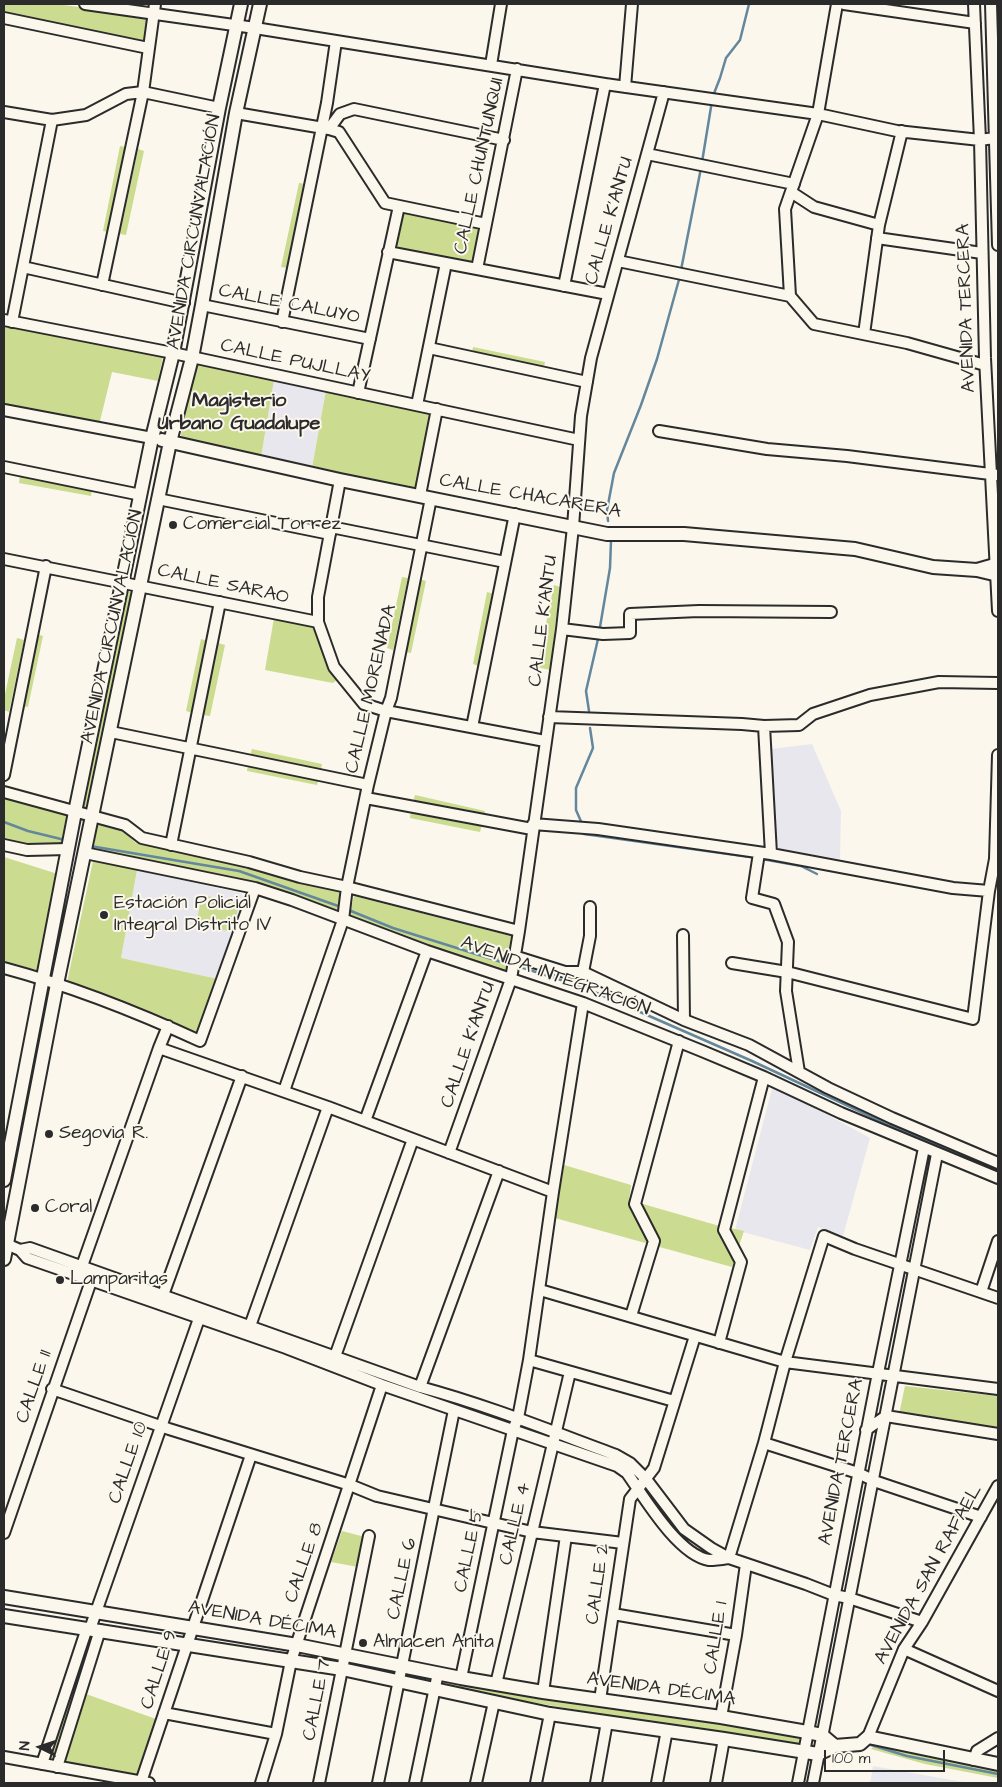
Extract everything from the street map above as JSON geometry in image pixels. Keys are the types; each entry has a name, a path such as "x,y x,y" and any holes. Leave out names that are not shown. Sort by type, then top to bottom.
{"main road":[{"name":"AVENIDA CIRCUNVALACIÓN","path":"4,1180 75,812 122,583 152,438 174,353 219,108 241,4"},
{"name":"AVENIDA CIRCUNVALACIÓN","path":"4,1259 5,1244 57,984 158,499 170,442 192,358 236,112 260,4"},
{"name":"CALLE CHACARERA","path":"152,438 340,480 607,534 684,534 855,549 933,567 997,570"},
{"name":"AVENIDA DÉCIMA","path":"4,1597 297,1645 461,1678 543,1692 721,1717 807,1732 822,1735 835,1746"},
{"name":"AVENIDA DÉCIMA","path":"4,1616 342,1669 550,1714 818,1754"},
{"path":"818,1754 835,1746 860,1744 868,1737 998,1764"}],"street":[{"path":"85,4 154,8 236,26 605,84 818,114 902,131 980,140 996,140"},
{"path":"491,65 502,4"},
{"path":"625,87 632,4"},
{"path":"837,4 818,114 785,208 790,296 814,324 906,343 985,365"},
{"path":"844,4 975,23"},
{"name":"AVENIDA TERCERA","path":"974,4 980,140 985,365 994,475 998,611"},
{"name":"AVENIDA TERCERA","path":"990,4 998,245"},
{"path":"102,284 143,92 154,8"},
{"path":"4,18 148,48"},
{"path":"282,322 325,128 336,41"},
{"name":"CALLE CHUNTUNQUI","path":"477,270 517,70"},
{"path":"564,286 605,84"},
{"path":"4,112 52,120 86,115 126,94 143,92 219,108"},
{"name":"CALLE K'ANTU","path":"449,1153 512,966 519,931 562,629 573,527 580,416 591,358 664,92"},
{"path":"325,128 340,114 354,109 504,140"},
{"path":"236,112 339,132 385,204 486,224"},
{"path":"8,321 23,267 52,120"},
{"path":"864,334 878,225 902,131"},
{"path":"647,154 792,188 814,207 878,225"},
{"path":"358,393 398,206"},
{"path":"877,238 982,253"},
{"path":"388,252 608,294"},
{"path":"618,262 790,296"},
{"path":"417,405 446,263"},
{"path":"23,267 184,303"},
{"name":"CALLE CALUYO","path":"202,305 370,339"},
{"name":"CALLE PUJLLAY","path":"8,321 174,353 579,440"},
{"path":"429,348 586,382"},
{"name":"CALLE MORENADA","path":"284,1091 343,920 347,887 368,785 386,711 391,698 421,545 425,497 437,409"},
{"path":"4,410 152,438"},
{"path":"659,431 767,449 847,456 994,475"},
{"path":"4,467 141,495"},
{"path":"340,480 318,597 318,622 334,667 364,704 386,711 545,741"},
{"path":"158,499 421,545 505,562"},
{"path":"472,727 515,514"},
{"name":"CALLE SARAO","path":"4,559 318,622"},
{"path":"4,775 46,566"},
{"path":"172,845 220,602"},
{"path":"562,629 603,634 630,633 630,614 699,611 831,612"},
{"path":"549,717 764,726 799,725 812,714 870,695 939,682 998,683"},
{"path":"764,726 771,854"},
{"path":"111,732 368,785"},
{"path":"732,963 787,972 973,1019 989,891 997,857 998,755"},
{"name":"AVENIDA INTEGRACIÓN","path":"4,792 125,825 142,838 249,862 300,877 347,887 519,931"},
{"path":"366,798 533,826 598,828 771,854 953,888 989,891"},
{"path":"4,845 27,850 69,843"},
{"name":"AVENIDA INTEGRACIÓN","path":"86,847 254,888 292,900 426,951 512,966 565,972 583,972 684,1020 749,1045 892,1118 998,1163"},
{"path":"759,853 752,898 774,904 788,942 786,991 799,1072"},
{"path":"4,968 43,978 168,1026 200,1041 254,888"},
{"path":"583,972 590,936 590,907"},
{"path":"683,935 684,1020"},
{"path":"365,1121 426,951"},
{"name":"AVENIDA INTEGRACIÓN","path":"512,966 583,1003 679,1041 764,1077 841,1113 998,1178"},
{"name":"CALLE 5","path":"461,1678 529,1360 583,1003"},
{"path":"82,1266 168,1026"},
{"path":"631,1316 654,1241 635,1204 679,1041"},
{"path":"159,1048 328,1107 553,1192"},
{"path":"163,1295 242,1076"},
{"path":"719,1343 741,1262 724,1230 764,1077"},
{"path":"250,1326 328,1107"},
{"path":"333,1362 413,1139"},
{"name":"AVENIDA TERCERA","path":"798,1783 866,1430 924,1148"},
{"name":"AVENIDA TERCERA","path":"812,1783 937,1154"},
{"path":"420,1387 499,1171"},
{"path":"729,1558 764,1443 785,1362 824,1236 998,1298"},
{"path":"981,1292 998,1241"},
{"path":"5,1244 20,1250 27,1258 91,1281 200,1314 250,1326 382,1385 617,1466 627,1473 671,1533 683,1546 709,1560 729,1558"},
{"path":"20,1250 30,1248 163,1295 200,1314 286,1348 460,1398 616,1454 630,1463 646,1479 684,1529 729,1558 834,1595 849,1598 922,1622"},
{"name":"CALLE 11","path":"4,1533 52,1389 91,1281"},
{"path":"540,1290 785,1362 998,1389"},
{"name":"CALLE 10","path":"58,1767 96,1612 200,1314"},
{"path":"646,1479 654,1468 695,1336"},
{"path":"529,1360 674,1402"},
{"name":"CALLE 4","path":"496,1684 570,1372"},
{"name":"CALLE 8","path":"261,1783 276,1734 292,1661 382,1385"},
{"path":"52,1389 251,1455 350,1485 377,1496 532,1532 623,1543"},
{"name":"CALLE 6","path":"378,1783 454,1410"},
{"path":"866,1430 886,1416 998,1434"},
{"path":"764,1443 858,1473 873,1480 981,1517"},
{"name":"CALLE 9","path":"145,1782 164,1713 251,1455"},
{"name":"CALLE 2","path":"600,1700 630,1499 637,1487 646,1479"},
{"name":"AVENIDA SAN RAFAEL","path":"868,1737 904,1649 922,1622 998,1486"},
{"name":"CALLE 7","path":"319,1783 369,1536"},
{"path":"543,1692 566,1536"},
{"name":"CALLE 1","path":"721,1717 736,1635 746,1564"},
{"path":"613,1614 736,1635"},
{"name":"CALLE 10","path":"42,1764 92,1629"},
{"path":"904,1649 998,1691"},
{"path":"415,1783 438,1673"},
{"path":"476,1783 494,1702"},
{"path":"164,1713 276,1734"},
{"path":"536,1783 550,1714"},
{"path":"596,1783 607,1722"},
{"path":"657,1783 667,1730"},
{"path":"974,1760 976,1751 998,1738"},
{"path":"716,1783 724,1739"},
{"path":"4,1757 145,1782"}],"shaded area":[{"path":"274,380 326,390 312,468 261,457"},
{"path":"812,744 841,811 840,859 779,849 777,846 771,749"},
{"path":"137,870 241,893 245,901 218,979 121,958"},
{"path":"773,1085 870,1138 843,1236 818,1227 810,1250 735,1230"},
{"path":"873,1766 929,1776 969,1783 870,1783"}],"green space":[{"path":"4,4 56,4 148,16 144,42 4,12"},
{"path":"120,146 126,147 108,232 103,231"},
{"path":"138,149 144,151 126,235 120,234"},
{"path":"299,183 305,184 287,268 281,267"},
{"path":"403,210 483,227 475,266 395,249"},
{"path":"4,323 163,356 158,381 112,372 99,425 4,405"},
{"path":"473,347 545,362 544,368 472,354"},
{"path":"195,363 274,380 261,457 180,440"},
{"path":"326,390 431,412 416,489 312,468"},
{"path":"20,475 92,489 91,496 19,483"},
{"path":"402,577 408,578 393,650 387,648"},
{"path":"419,579 426,581 411,653 404,652"},
{"path":"554,585 560,587 550,670 537,667"},
{"path":"125,591 134,593 90,807 87,810 81,806"},
{"path":"487,592 494,594 479,666 473,664"},
{"path":"274,618 313,626 331,671 337,680 333,683 265,670"},
{"path":"36,634 43,636 28,707 20,706"},
{"path":"17,638 24,640 9,712 4,710 4,699"},
{"path":"201,639 208,641 193,713 186,711"},
{"path":"218,643 225,645 210,716 203,715"},
{"path":"252,749 322,764 321,769 250,756"},
{"path":"248,764 319,778 317,785 247,771"},
{"path":"415,795 485,811 484,816 413,802"},
{"path":"4,796 68,814 61,847 25,845 4,841"},
{"path":"411,811 482,825 480,832 410,818"},
{"path":"98,821 105,825 120,828 136,843 242,865 339,892 341,902 338,910 257,882 93,851"},
{"path":"4,857 61,875 40,971 4,961"},
{"path":"93,861 137,870 121,958 218,979 201,1039 176,1024 67,982"},
{"path":"202,895 239,903 233,932 196,925"},
{"path":"354,896 511,936 505,973 428,948 349,918"},
{"path":"564,1165 631,1185 629,1200 744,1231 732,1267 555,1218"},
{"path":"905,1386 998,1396 998,1436 898,1419"},
{"path":"342,1531 365,1537 358,1567 331,1562"},
{"path":"87,1635 93,1636 55,1762 47,1761"},
{"path":"444,1680 496,1691 792,1735 801,1740 797,1745 601,1714 442,1687"},
{"path":"86,1694 156,1719 137,1777 64,1764"},
{"path":"875,1745 998,1770 998,1778 925,1764 871,1749"}],"waterway":[{"path":"713,96 726,58 740,40 749,4"},
{"path":"702,162 712,101"},
{"path":"681,270 701,168"},
{"path":"608,521 607,510 614,473 657,359 680,276"},
{"path":"600,627 610,568 611,541"},
{"path":"589,711 586,691 598,639"},
{"path":"583,826 576,810 576,788 593,748 590,728"},
{"path":"4,822 28,831 65,840"},
{"path":"584,831 584,834 757,858"},
{"path":"90,846 239,871 341,907"},
{"path":"762,859 801,866 817,874"},
{"path":"346,909 393,928 511,965"},
{"path":"517,966 583,987 752,1061 874,1118 998,1170"},
{"path":"871,1745 907,1756 998,1774"}],"place":[{"name":"Comercial Torrez","path":"173,525"},
{"name":"Estación Policial Integral Distrito IV","path":"104,915"},
{"name":"Segovia R.","path":"49,1134"},
{"name":"Coral","path":"35,1208"},
{"name":"Lamparitas","path":"60,1280"},
{"name":"Almacen Anita","path":"363,1643"}],"district":[{"name":"Magisterio Urbano Guadalupe","path":"239,414"}]}
